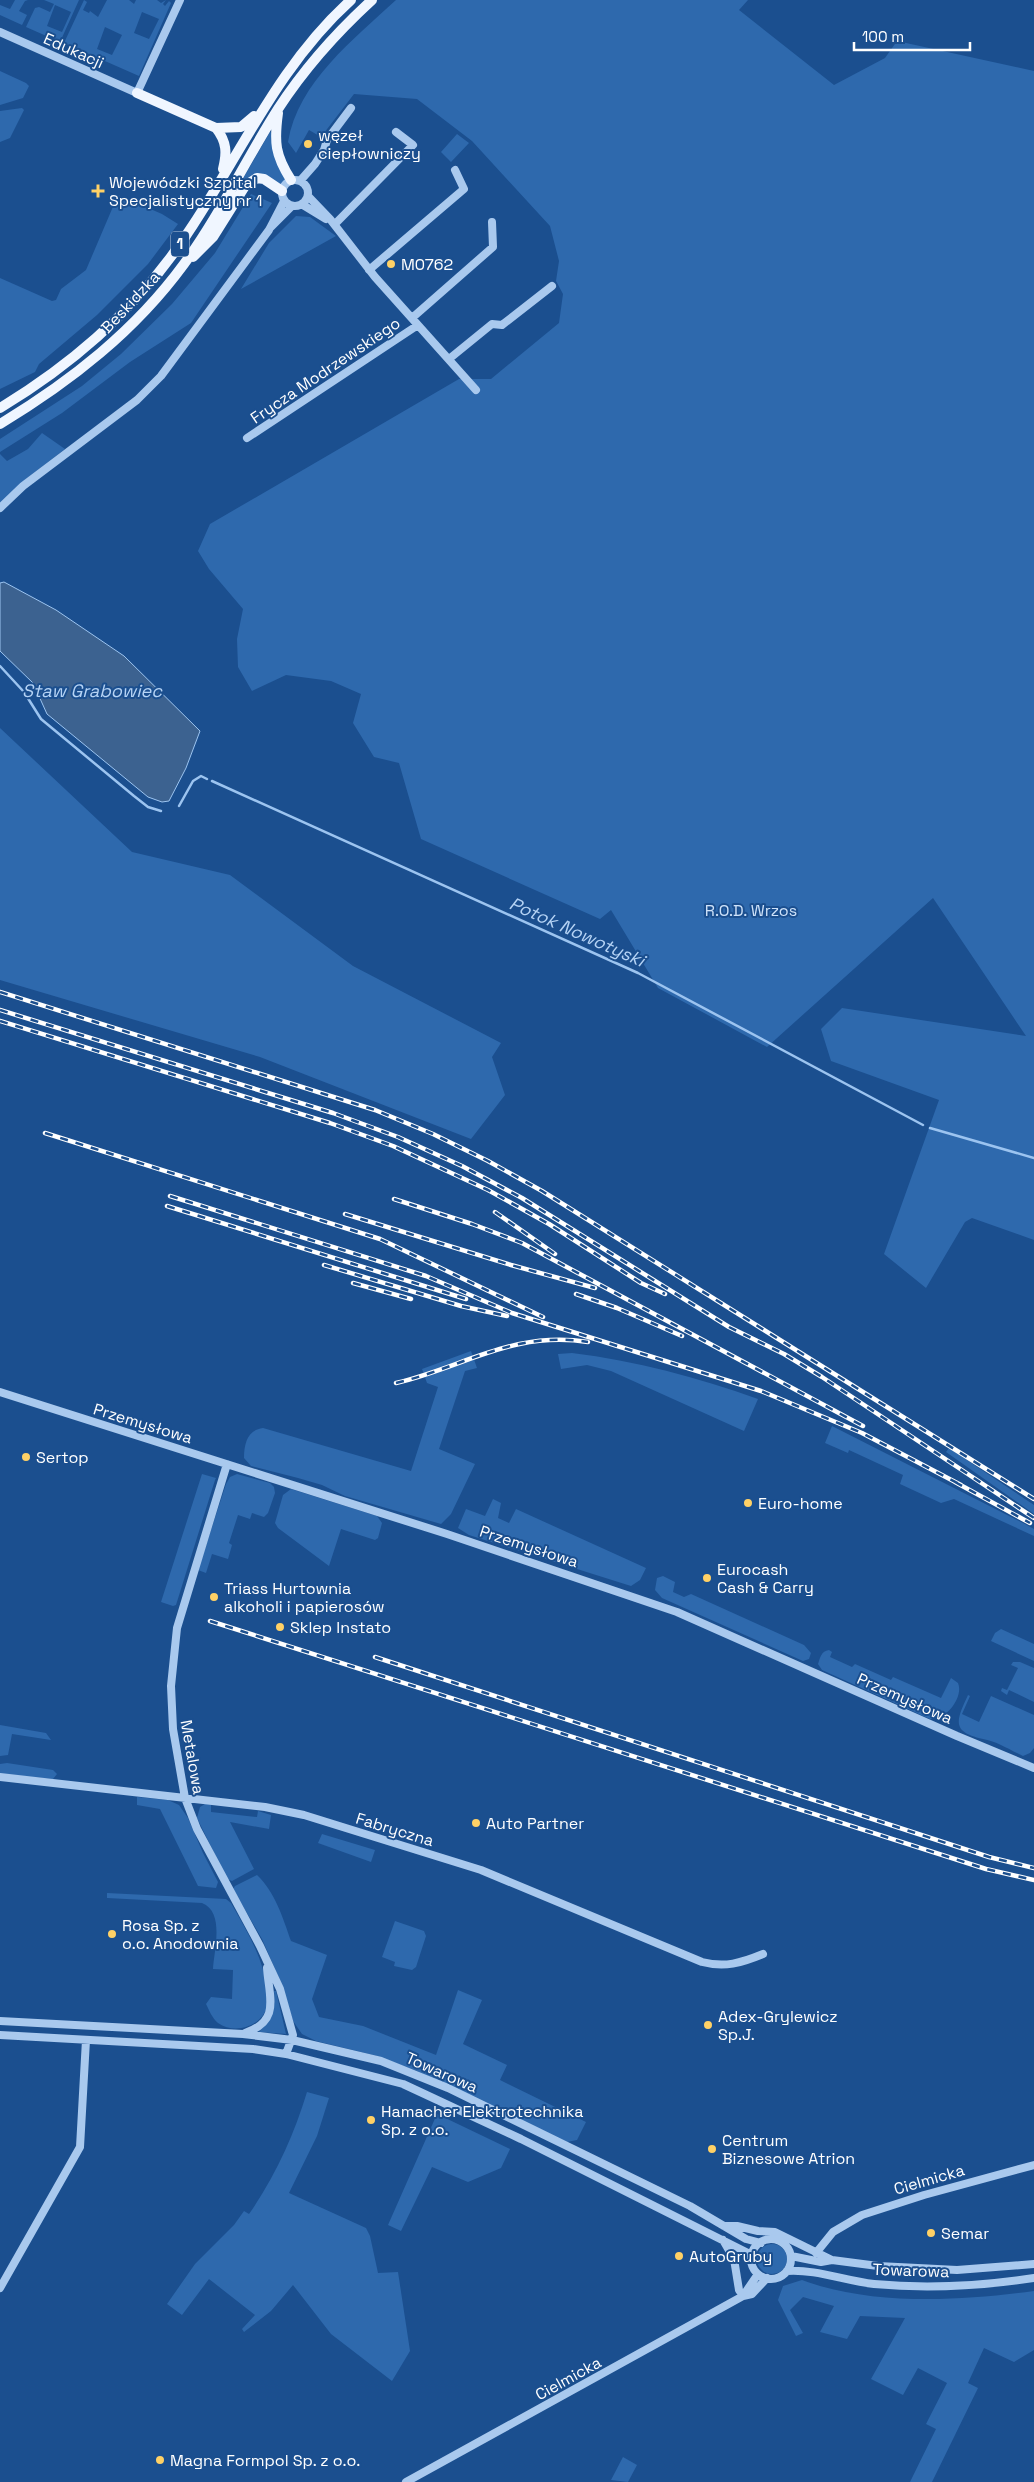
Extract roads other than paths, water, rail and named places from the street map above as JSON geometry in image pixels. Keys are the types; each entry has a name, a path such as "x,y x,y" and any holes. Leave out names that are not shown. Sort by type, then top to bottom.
{"main road":[{"name":"Beskidzka","path":"0,408 65,364 107,330 134,302 172,256 220,182 266,102 302,54 351,0"},
{"name":"Beskidzka","path":"0,424 53,391 98,356 144,312 184,264 206,232 278,109 313,62 372,0"},
{"path":"137,93 216,128 241,127 266,102"},
{"path":"278,109 275,147 281,163 296,180"},
{"path":"216,128 225,144 226,155 220,182"},
{"path":"184,264 200,252 213,237 245,186 251,180 264,179 283,196"}],"street":[{"path":"137,93 180,0"},
{"name":"Edukacji","path":"0,32 137,93"},
{"path":"302,205 308,196 307,186 315,164 324,150 327,140 351,108"},
{"path":"0,508 23,486 136,400 161,376 269,230 292,206 302,205 335,224 413,145 396,132"},
{"path":"269,230 283,196 285,184 296,180 315,164"},
{"path":"369,270 464,189 455,170"},
{"path":"296,180 307,186"},
{"path":"283,196 292,206"},
{"name":"Frycza Modrzewskiego","path":"308,196 335,224 369,270 476,390"},
{"path":"415,321 493,246 492,222"},
{"path":"449,359 492,324 502,324 552,286"},
{"name":"Frycza Modrzewskiego","path":"247,438 415,321"},
{"name":"Przemysłowa","path":"0,1392 567,1573 677,1612 957,1736 1034,1768"},
{"name":"Metalowa","path":"227,1464 177,1628 172,1664 173,1728 185,1798 197,1830 260,1946 280,1990 292,2030 292,2040"},
{"name":"Fabryczna","path":"0,1777 284,1810 481,1870 702,1962 731,1965 764,1954"},
{"path":"243,2034 261,2024 271,2011 272,2004 267,1963"},
{"name":"Towarowa","path":"0,2021 243,2034 292,2040 381,2061 448,2088 690,2206 746,2239 760,2243"},
{"name":"Towarowa","path":"0,2034 253,2049 286,2054 373,2075 442,2100 722,2238 752,2255"},
{"path":"0,2288 80,2147 86,2040"},
{"path":"286,2054 292,2040"},
{"name":"Cielmicka","path":"816,2253 833,2232 862,2215 924,2195 1034,2165"},
{"name":"Towarowa","path":"723,2226 737,2226 758,2231 775,2232 832,2260 900,2269 942,2270 1034,2264"},
{"path":"722,2238 734,2259 739,2290 743,2296"},
{"path":"773,2240 780,2241 785,2245 791,2256 787,2271 779,2278 767,2278 758,2274 753,2265 752,2255 760,2243 773,2240"},
{"name":"Towarowa","path":"791,2256 821,2262 832,2260"},
{"name":"Towarowa","path":"787,2271 814,2273 875,2284 930,2286 983,2284 1034,2278"},
{"name":"Cielmicka","path":"743,2296 758,2274"},
{"name":"Cielmicka","path":"406,2482 743,2296 752,2294 767,2278"}],"water":[{"name":"Staw Grabowiec","path":"4,582 56,610 124,656 200,731 186,768 169,801 162,802 148,797 47,714 33,683 0,651 0,583"}],"waterway":[{"path":"0,666 24,692 41,719 148,807 161,811"},
{"path":"179,806 193,781 201,776 207,779"},
{"name":"Potok Nowotyski","path":"212,781 638,973 923,1125"},
{"path":"930,1128 1034,1158"}],"railway":[{"path":"0,992 375,1110 433,1134 488,1161 542,1191 1034,1499"},
{"path":"0,1010 333,1113 398,1137 462,1166 522,1198 729,1327 784,1354 822,1377 1034,1518"},
{"path":"0,1021 330,1123 393,1146 488,1190 549,1224 641,1283 665,1294"},
{"path":"45,1133 380,1239 543,1317"},
{"path":"170,1196 426,1276 512,1313 761,1391 862,1433 961,1485"},
{"path":"394,1199 472,1224 522,1243 863,1426"},
{"path":"167,1206 466,1299"},
{"path":"495,1212 555,1254"},
{"path":"345,1214 511,1265 595,1288"},
{"path":"324,1265 461,1306 507,1316"},
{"path":"353,1283 411,1299"},
{"path":"576,1294 617,1308 682,1336"},
{"path":"396,1383 513,1345 536,1341 588,1342"},
{"path":"955,1482 1030,1523"},
{"path":"210,1621 986,1869 1034,1880"},
{"path":"375,1657 989,1857 1034,1868"}],"place":[{"name":"węzeł ciepłowniczy","path":"308,144"},
{"name":"Wojewódzki Szpital Specjalistyczny nr 1","path":"98,191"},
{"name":"M0762","path":"391,264"},
{"name":"Sertop","path":"26,1457"},
{"name":"Euro-home","path":"748,1503"},
{"name":"Eurocash Cash & Carry","path":"707,1578"},
{"name":"Triass Hurtownia alkoholi i papierosów","path":"214,1597"},
{"name":"Sklep Instato","path":"280,1627"},
{"name":"Auto Partner","path":"476,1823"},
{"name":"Rosa Sp. z o.o. Anodownia","path":"112,1934"},
{"name":"Adex-Grylewicz Sp.J.","path":"708,2025"},
{"name":"Hamacher Elektrotechnika Sp. z o.o.","path":"371,2120"},
{"name":"Centrum Biznesowe Atrion","path":"712,2149"},
{"name":"Semar","path":"931,2233"},
{"name":"AutoGruby","path":"679,2256"},
{"name":"Magna Formpol Sp. z o.o.","path":"160,2460"}],"park label":[{"name":"R.O.D. Wrzos","path":"751,910"}]}
